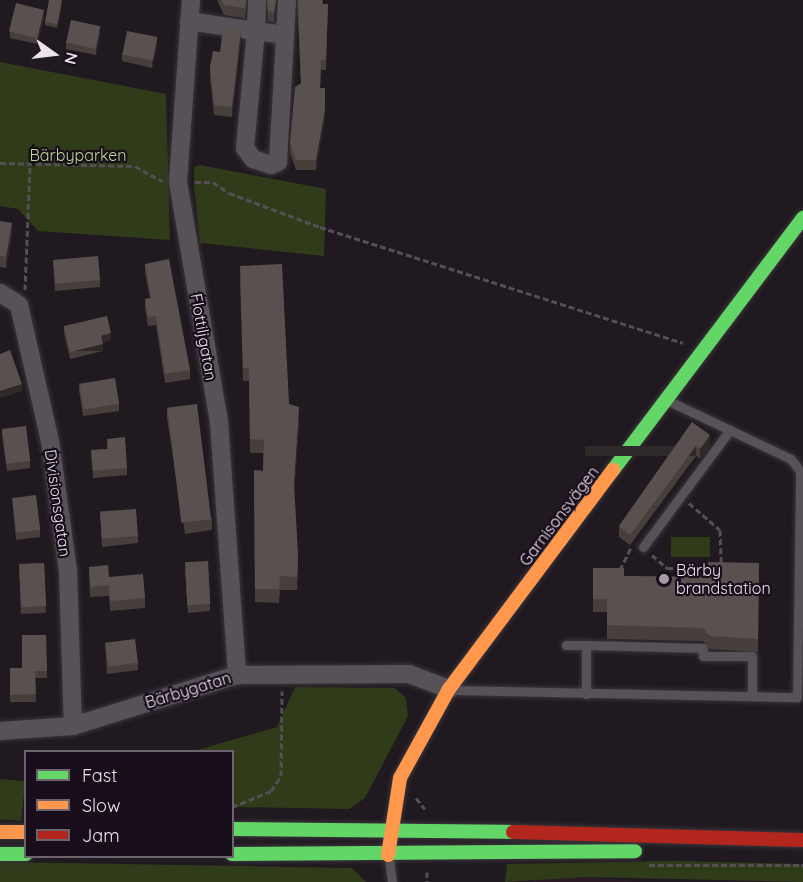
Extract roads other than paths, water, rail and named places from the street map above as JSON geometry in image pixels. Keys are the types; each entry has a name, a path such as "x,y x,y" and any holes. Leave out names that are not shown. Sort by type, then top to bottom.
{"main road":[{"name":"Garnisonsvägen","path":"388,855 388,828 400,777 449,689 706,351 803,218"},
{"path":"234,830 388,828 803,840"},
{"path":"0,832 24,832"},
{"path":"234,854 388,855 803,848"},
{"path":"0,854 24,854"}],"street":[{"name":"Flottiljgatan","path":"191,0 178,182 219,422 237,675"},
{"path":"257,0 256,32 244,148 254,159 271,165 278,162 287,0"},
{"path":"189,21 285,35"},
{"name":"Divisionsgatan","path":"0,293 19,305 50,441 68,570 73,726"},
{"name":"Bärbygatan","path":"0,731 73,726 237,675 409,674 449,689"}],"lane":[{"path":"449,689 586,694 797,697 800,471 791,459 668,401"},
{"path":"643,547 730,430"},
{"path":"566,645 703,648 703,656 752,656 752,696"},
{"path":"586,645 586,694"},
{"path":"388,855 392,882"}],"place":[{"name":"Bärby brandstation","path":"664,579"}],"park label":[{"name":"Bärbyparken","path":"78,155"}]}
